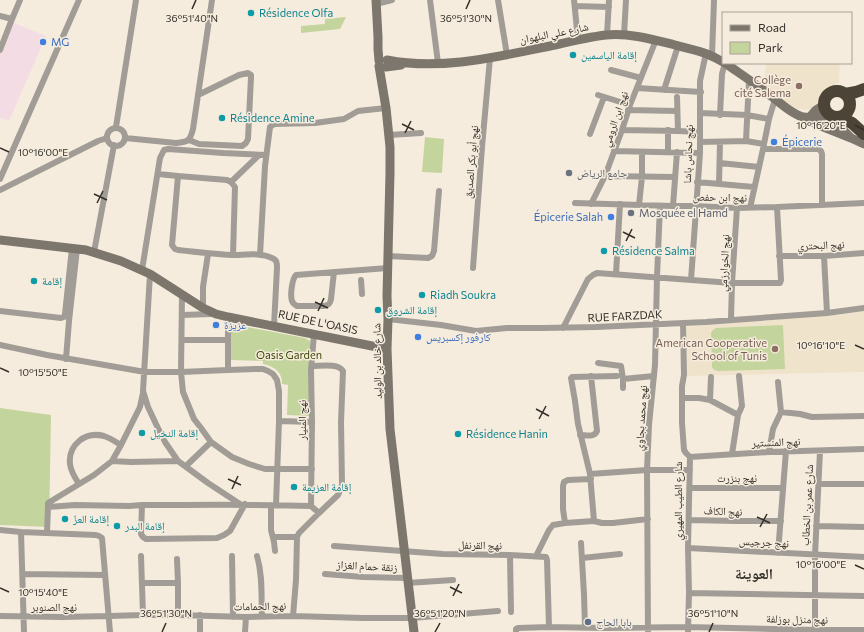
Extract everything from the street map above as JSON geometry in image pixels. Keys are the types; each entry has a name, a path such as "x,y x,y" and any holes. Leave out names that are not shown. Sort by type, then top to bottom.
{"highway":[{"path":"845,94 864,89"},
{"path":"864,126 857,119 850,108 850,102 845,94 841,91 836,91 831,92 827,96 825,100 832,113 852,123 864,134"},
{"path":"832,113 843,115 850,108"}],"street":[{"path":"0,50 20,0"},
{"path":"0,179 79,0"},
{"path":"116,127 136,0"},
{"path":"189,140 198,96 212,0"},
{"path":"376,2 392,0"},
{"path":"430,0 438,63"},
{"path":"498,0 506,54"},
{"path":"607,35 609,0"},
{"path":"624,35 626,0"},
{"name":"نهج نحاس باشا","path":"691,280 695,206 700,153 700,81 709,55 714,0"},
{"name":"شارع خالد بن الوليد","path":"376,2 378,49 384,64 384,89 390,147 387,296 390,429 414,632"},
{"path":"578,40 574,3 608,7"},
{"path":"0,16 12,19"},
{"name":"شارع علي البلهوان","path":"384,64 461,62 490,58 607,35 645,37 709,55 722,62"},
{"name":"نهج ابن الرومي","path":"591,204 605,176 629,108 656,40"},
{"path":"664,90 678,46"},
{"name":"نهج أبو بكر الصديق","path":"473,268 490,58"},
{"path":"720,115 724,64"},
{"name":"شارع علي البلهوان","path":"725,64 775,99 786,109 807,117 816,124 864,144"},
{"path":"611,70 641,78"},
{"path":"125,138 176,143 189,140 200,144 242,146 246,143 248,139 252,77 248,73 239,75 198,96"},
{"path":"746,141 749,80"},
{"path":"637,88 700,92"},
{"path":"590,134 601,96 629,108 677,111"},
{"path":"677,97 678,131"},
{"path":"750,208 769,119 775,99"},
{"path":"260,255 266,155 270,127 274,124 315,123 344,119 358,112 386,108"},
{"path":"700,113 769,119"},
{"path":"807,117 832,113 841,128 851,138"},
{"path":"116,127 122,130 125,138 120,145 114,146 109,143 107,133 109,130 116,127"},
{"path":"622,130 700,132"},
{"path":"668,130 668,152"},
{"path":"389,135 421,133"},
{"path":"0,190 98,141 107,138"},
{"path":"700,142 746,141 764,147 818,149 822,154 822,205"},
{"path":"719,184 720,142"},
{"path":"94,252 114,146"},
{"path":"47,533 48,503 94,475 112,461 140,407 145,372 146,272 158,174 164,150 266,155"},
{"path":"614,152 700,153"},
{"path":"639,205 642,177 642,152"},
{"path":"673,206 677,152"},
{"path":"231,182 259,155"},
{"path":"720,163 759,167"},
{"path":"158,174 228,180 236,187 232,255"},
{"path":"178,176 172,245 178,250 208,254 260,255 274,259 277,262 274,326"},
{"path":"605,176 675,177"},
{"path":"698,182 754,187"},
{"path":"388,256 428,258 432,256 439,190"},
{"name":"نهج ابن حفص","path":"575,203 750,208 864,203"},
{"path":"616,274 620,204"},
{"name":"نهج محمد بجاوي","path":"648,630 647,470 649,425 654,376 660,206"},
{"path":"564,328 588,279 597,273 732,283 780,283 777,207"},
{"name":"نهج الخوارزمي","path":"731,320 737,208"},
{"name":"RUE DE L'OASIS","path":"0,240 74,248 94,252 121,261 146,272 203,308 216,314 387,349"},
{"path":"0,311 61,318 64,317 74,248"},
{"path":"66,359 74,248"},
{"name":"نهج البحتري","path":"780,256 824,256 864,253"},
{"path":"203,308 203,287 208,254"},
{"path":"824,256 827,313"},
{"path":"334,272 331,299 328,306 297,306 292,302 293,280 296,275 334,272 388,268"},
{"path":"361,280 362,294"},
{"path":"182,294 181,372 183,392 194,419 211,442 232,456 249,464 265,469 312,469"},
{"name":"RUE FARZDAK","path":"388,319 441,325 476,331 507,328 596,328 683,323 827,313 864,308"},
{"path":"182,315 216,314"},
{"path":"228,317 228,370"},
{"name":"شارع الطيب المهيري","path":"683,323 684,375 682,386 682,423 684,450 690,457 688,629"},
{"name":"نهج المنيار","path":"311,506 312,366 314,334"},
{"path":"182,340 228,340"},
{"path":"0,345 66,359 145,372 263,369 273,374 277,380 278,386 279,421 278,469 271,530 275,551"},
{"path":"598,363 622,366 620,377 623,388"},
{"path":"293,616 297,537 299,533 338,495 342,484 341,422 343,371 341,368 336,366 312,366"},
{"path":"594,521 590,476 580,435 570,378 591,376 654,376"},
{"path":"580,435 592,436 595,435 597,431 591,376"},
{"path":"732,454 738,415 742,406 739,376"},
{"path":"710,400 711,377"},
{"path":"769,452 773,429 781,412 778,382"},
{"path":"143,391 148,407 156,424 165,442 178,461 208,483 242,504"},
{"path":"682,398 699,398 710,400 738,415"},
{"path":"781,412 812,417 864,416"},
{"path":"279,421 312,422"},
{"path":"79,484 73,475 70,466 72,451 76,443 82,439 98,435 104,436 121,445"},
{"path":"186,466 211,442"},
{"name":"نهج المنستير","path":"690,457 786,451 864,449"},
{"path":"778,553 786,451"},
{"name":"شارع عمر بن الخطاب","path":"815,631 815,555 820,451"},
{"path":"112,461 178,461"},
{"path":"565,523 563,509 563,486 564,482 568,480 590,476 647,470 690,470"},
{"path":"819,484 864,484"},
{"name":"نهج بنزرت","path":"690,488 783,488"},
{"path":"48,507 242,504 311,506 319,513"},
{"path":"142,505 141,534 143,537 146,539 175,539 217,538 224,536 230,531 242,504"},
{"path":"549,627 547,560 544,557 536,556 550,527 565,523 594,521 613,523 648,519"},
{"name":"نهج الكاف","path":"689,520 737,522 781,521"},
{"path":"816,526 864,527"},
{"path":"0,530 99,536 102,538 110,632"},
{"path":"21,532 24,632"},
{"path":"273,537 297,537"},
{"path":"581,543 584,627"},
{"name":"نهج القرنفل","path":"334,546 443,554 536,556"},
{"name":"نهج جرجيس","path":"688,548 864,557"},
{"path":"582,558 620,554"},
{"path":"510,555 511,612"},
{"path":"141,556 143,614"},
{"path":"232,556 233,617"},
{"path":"257,556 262,577 262,616"},
{"path":"177,559 178,615"},
{"path":"23,574 105,574"},
{"name":"زنقة حمام الغزاز","path":"326,574 407,580 453,580"},
{"path":"142,583 178,583"},
{"path":"689,594 864,596"},
{"name":"نهج الحمامات","path":"109,616 143,614 233,617 293,616 412,618 498,611"},
{"path":"200,615 200,632"},
{"name":"نهج الصنوبر","path":"0,616 109,616"},
{"path":"245,632 246,617"},
{"name":"نهج منزل بوزلفة","path":"516,632 516,629 518,628 538,630 549,627 584,627 606,630 864,630"}],"shaded area":[{"path":"12,22 46,36 9,121 0,118 0,54"},
{"name":"Collège cité Salema","path":"766,64 840,64 839,83 826,88 817,105 813,109 808,110 790,108 764,89"},
{"name":"American Cooperative School of Tunis","path":"864,311 864,372 686,376 685,327 845,314"}],"green space":[{"path":"346,17 340,29 301,33 301,26 325,24 325,19"},
{"path":"425,137 444,139 442,173 422,172"},
{"name":"Oasis Garden","path":"231,324 305,338 310,341 309,416 287,415 288,385 282,384 279,373 274,368 263,364 263,361 231,360"},
{"path":"782,325 785,369 718,371 714,370 712,367 711,333 716,328"},
{"path":"0,408 51,415 49,527 0,525"}],"place":[{"name":"Résidence Olfa","path":"251,13"},
{"name":"MG","path":"43,42"},
{"name":"إقامة الياسمين","path":"573,55"},
{"name":"Collège cité Salema","path":"799,86"},
{"name":"Résidence Amine","path":"222,118"},
{"name":"Épicerie","path":"774,142"},
{"name":"جامع الرياض","path":"569,173"},
{"name":"Mosquée el Hamd","path":"631,213"},
{"name":"Épicerie Salah","path":"611,217"},
{"name":"Résidence Salma","path":"604,251"},
{"name":"إقامة","path":"34,281"},
{"name":"Riadh Soukra","path":"422,295"},
{"name":"إقامة الشروق","path":"378,310"},
{"name":"عزيزة","path":"216,325"},
{"name":"كارفور إكسبريس","path":"418,337"},
{"name":"American Cooperative School of Tunis","path":"775,349"},
{"name":"إقامة النخيل","path":"142,433"},
{"name":"Résidence Hanin","path":"458,434"},
{"name":"إقامة العزيمة","path":"294,487"},
{"name":"إقامة العزّ","path":"65,519"},
{"name":"إقامة البدر","path":"117,526"},
{"name":"بابا الحاج","path":"588,622"}],"district":[{"name":"العوينة","path":"754,574"}]}
